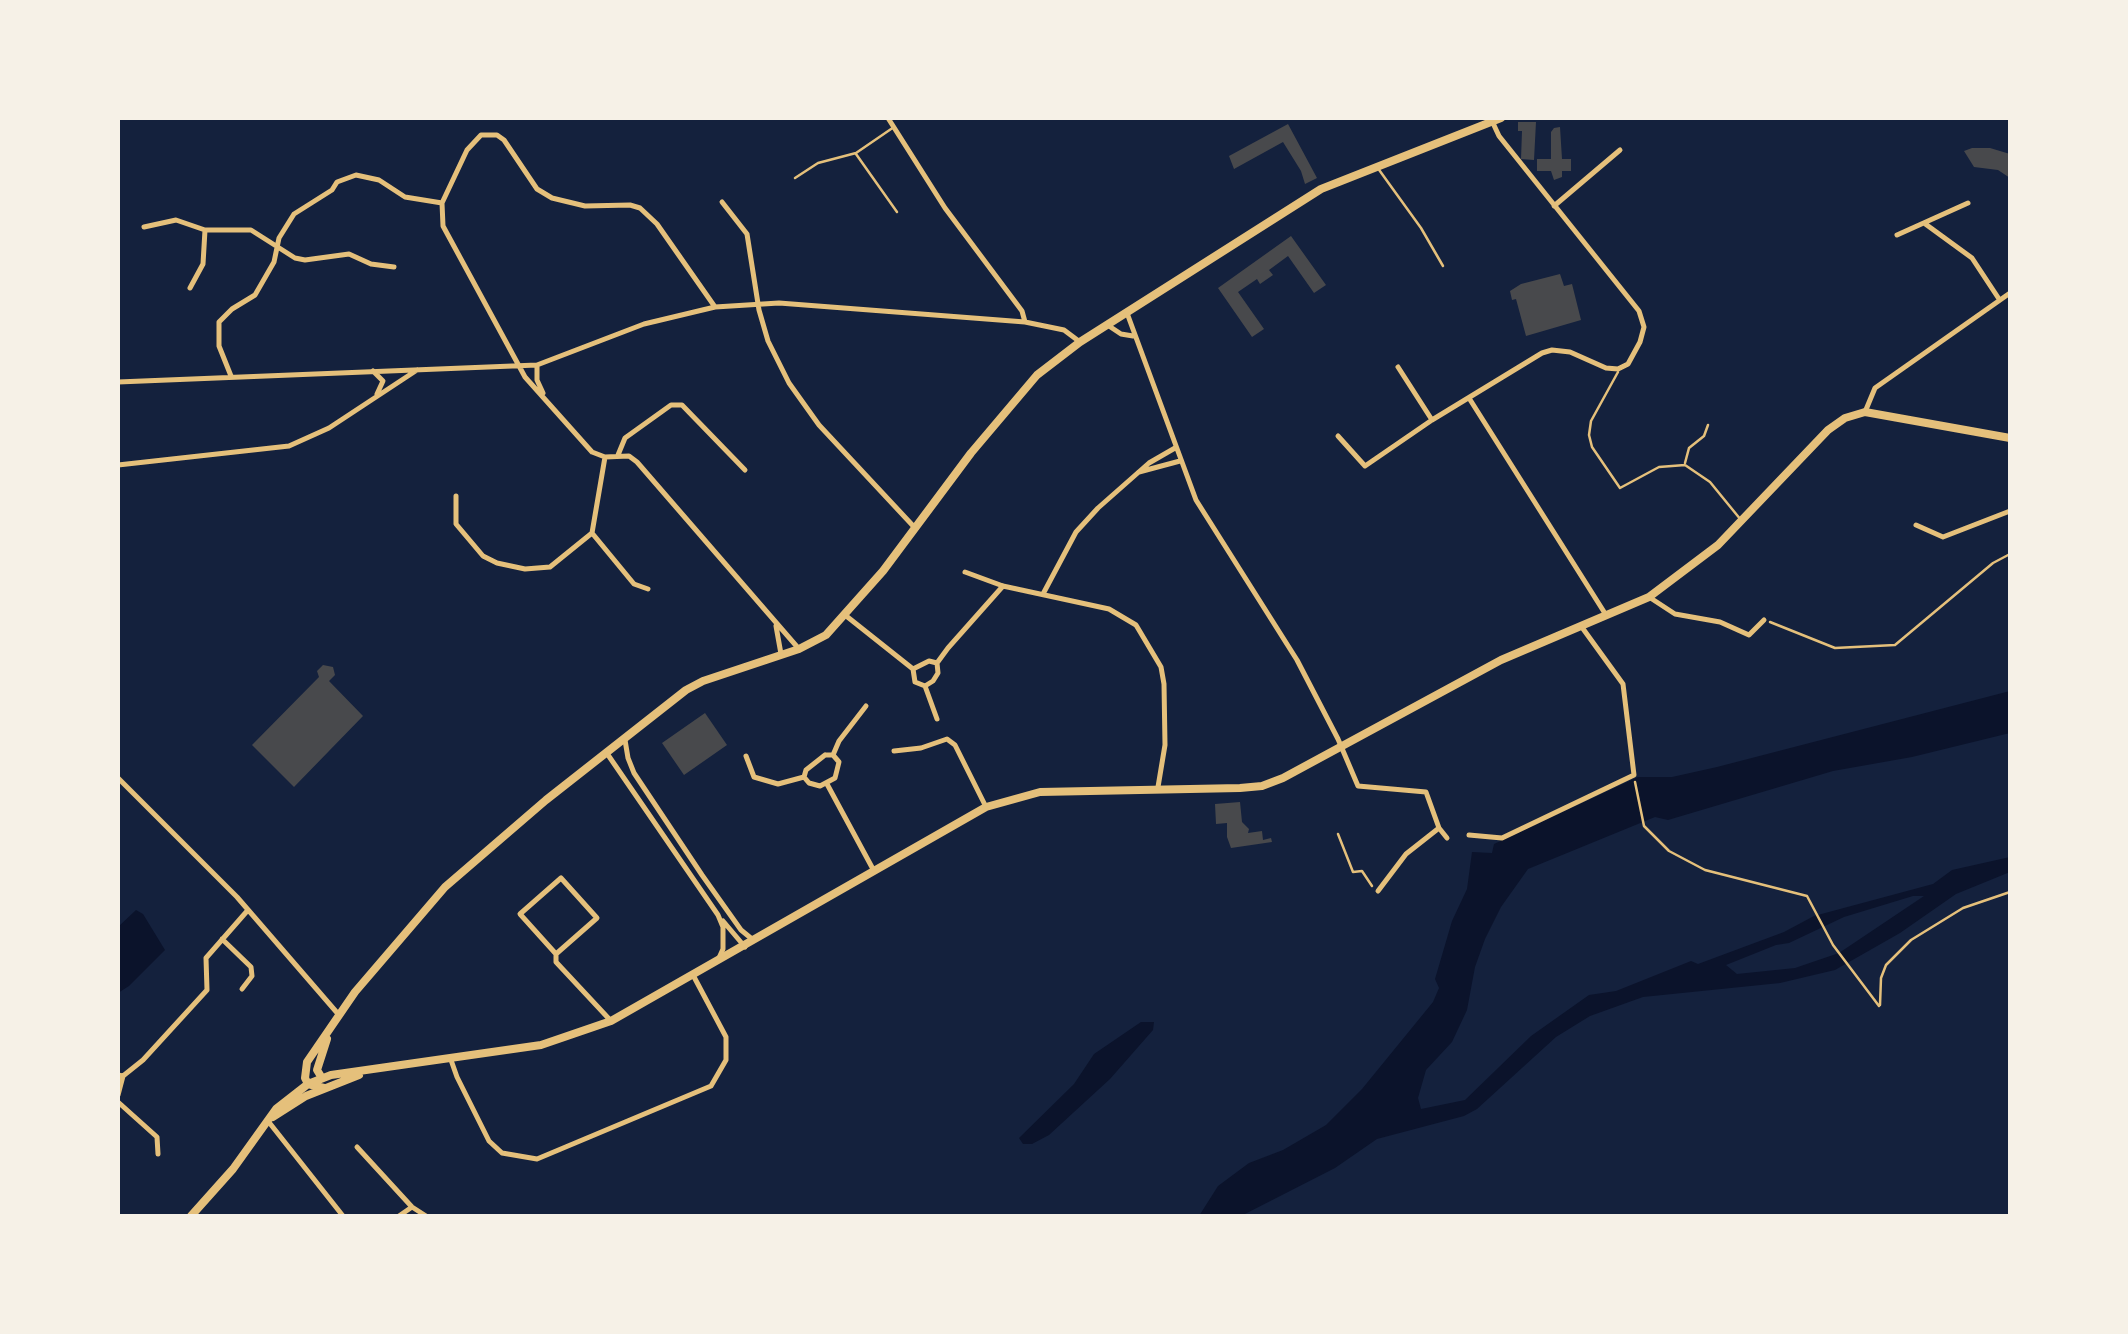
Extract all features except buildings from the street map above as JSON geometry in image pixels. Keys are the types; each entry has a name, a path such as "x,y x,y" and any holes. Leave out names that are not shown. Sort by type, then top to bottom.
{"street":[{"path":"888,118 944,208 1022,310 1025,322"},
{"path":"310,1083 305,1078 307,1062 339,1015 384,955 445,887 610,749 703,681 799,650 826,636 916,529 1016,396 1037,375 1080,342 1321,189 1496,119 1499,136 1642,318 1640,342 1628,364 1618,369 1606,368 1570,352 1542,353 1365,466 1338,436"},
{"path":"714,307 649,215 630,205 585,206 552,198 526,176 504,140 497,135 476,138 442,204 443,226 525,377 592,452 629,456 637,462 799,650"},
{"path":"1554,206 1620,150"},
{"path":"232,376 219,346 219,322 255,295 279,248 279,238 294,214 332,190 337,182 367,174 405,197 442,204"},
{"path":"722,202 747,234 768,341 789,382 855,466 916,529"},
{"path":"1897,235 1968,204"},
{"path":"144,228 176,220 205,230 252,230 305,260 348,254 371,264 394,267"},
{"path":"1924,222 1972,258 2000,299"},
{"path":"190,288 203,264 205,230"},
{"path":"1865,412 1874,388 2010,294"},
{"path":"118,382 537,365 644,324 714,307 758,304 886,309 1025,322 1064,330 1080,342"},
{"path":"1127,313 1196,500 1297,660 1358,786 1426,792 1447,838"},
{"path":"1108,325 1121,334 1133,336"},
{"path":"537,365 537,380 544,396"},
{"path":"1398,367 1432,420"},
{"path":"118,465 289,446 328,428 419,368"},
{"path":"388,388 395,374 392,369"},
{"path":"377,395 392,369"},
{"path":"371,370 383,382 377,395"},
{"path":"1469,398 1606,615"},
{"path":"618,455 626,438 671,404 682,405 746,470"},
{"path":"191,1216 233,1169 282,1102 310,1083 541,1045 611,1021 986,807 1040,792 1262,786 1283,778 1501,660 1649,597 1718,545 1828,430 1845,418 1865,412 2010,438"},
{"path":"1043,594 1076,532 1120,486 1175,448"},
{"path":"456,496 456,524 483,556 525,569 550,568 592,533 605,456"},
{"path":"1139,472 1180,461"},
{"path":"1916,525 1942,537 2010,511"},
{"path":"592,533 634,584 648,589"},
{"path":"965,572 1003,586 1124,616 1136,624 1161,667 1166,718 1158,787"},
{"path":"936,663 1003,586"},
{"path":"1649,597 1674,614 1720,622 1749,635 1764,620"},
{"path":"845,615 913,669 915,682 925,686 937,720"},
{"path":"776,623 781,655"},
{"path":"1468,835 1502,838 1634,776 1623,684 1581,626"},
{"path":"913,669 929,661 936,663"},
{"path":"925,686 938,673 936,663"},
{"path":"833,755 866,706"},
{"path":"625,738 634,772 741,930 755,941"},
{"path":"894,751 920,748 946,738 955,745 986,807"},
{"path":"610,749 634,772"},
{"path":"610,749 718,915 744,947"},
{"path":"825,754 833,755 838,762 838,771 827,784 809,783 804,777 806,770 825,754"},
{"path":"746,756 754,778 778,784 804,777"},
{"path":"118,778 248,910 339,1015"},
{"path":"827,784 874,870"},
{"path":"1378,891 1406,854 1440,828"},
{"path":"556,954 597,918 562,878 520,914 556,954 556,962 611,1021"},
{"path":"158,1154 157,1137 118,1099 120,1075 142,1060 207,990 206,958 248,910"},
{"path":"718,915 723,928 723,949 718,961"},
{"path":"222,939 251,967 252,976 242,989"},
{"path":"451,1060 490,1141 502,1153 537,1159 711,1086 726,1060 726,1037 693,975"},
{"path":"268,1121 306,1096 321,1079 332,1026"},
{"path":"310,1083 321,1079"},
{"path":"306,1096 310,1083"},
{"path":"268,1121 343,1216"},
{"path":"357,1147 412,1207 426,1216"},
{"path":"399,1216 412,1207"}],"lane":[{"path":"795,178 818,163 856,153 894,127"},
{"path":"856,153 897,212"},
{"path":"1376,166 1443,266"},
{"path":"1618,369 1589,435 1592,447 1620,488 1660,466 1684,465 1710,482 1742,522"},
{"path":"1684,465 1690,448 1704,436 1708,425"}],"path":[{"path":"1764,620 1834,648 1895,645 1993,563 2010,554"},
{"path":"1634,776 1644,826 1668,852 1705,870 1807,896 1833,945 1879,1006 1886,965 1911,940 1963,908 2010,892"},
{"path":"1338,834 1353,872 1362,871 1378,891"}],"water":[{"path":"2010,691 2010,733 1833,771 1668,820 1655,817 1528,869 1501,907 1485,939 1467,1010 1452,1042 1426,1070 1418,1098 1421,1109 1465,1100 1531,1036 1589,995 1616,991 1691,961 1698,964 1784,932 1814,916 1933,884 1952,870 2010,857 2010,872 1956,894 1900,933 1835,970 1780,983 1643,997 1590,1016 1556,1037 1477,1109 1464,1116 1377,1139 1335,1168 1241,1216 1199,1216 1218,1186 1249,1163 1283,1150 1326,1125 1362,1089 1433,1002 1439,988 1435,979 1452,921 1467,889 1472,852 1492,853 1494,844 1638,777 1672,777","holes":["1924,896 1839,953 1795,968 1737,974 1726,965 1789,943 1844,917"]},
{"path":"136,910 143,914 165,950 118,993 118,927"},
{"path":"1141,1022 1154,1022 1153,1030 1110,1079 1049,1135 1023,1144 1019,1138 1074,1084 1094,1054"}]}
